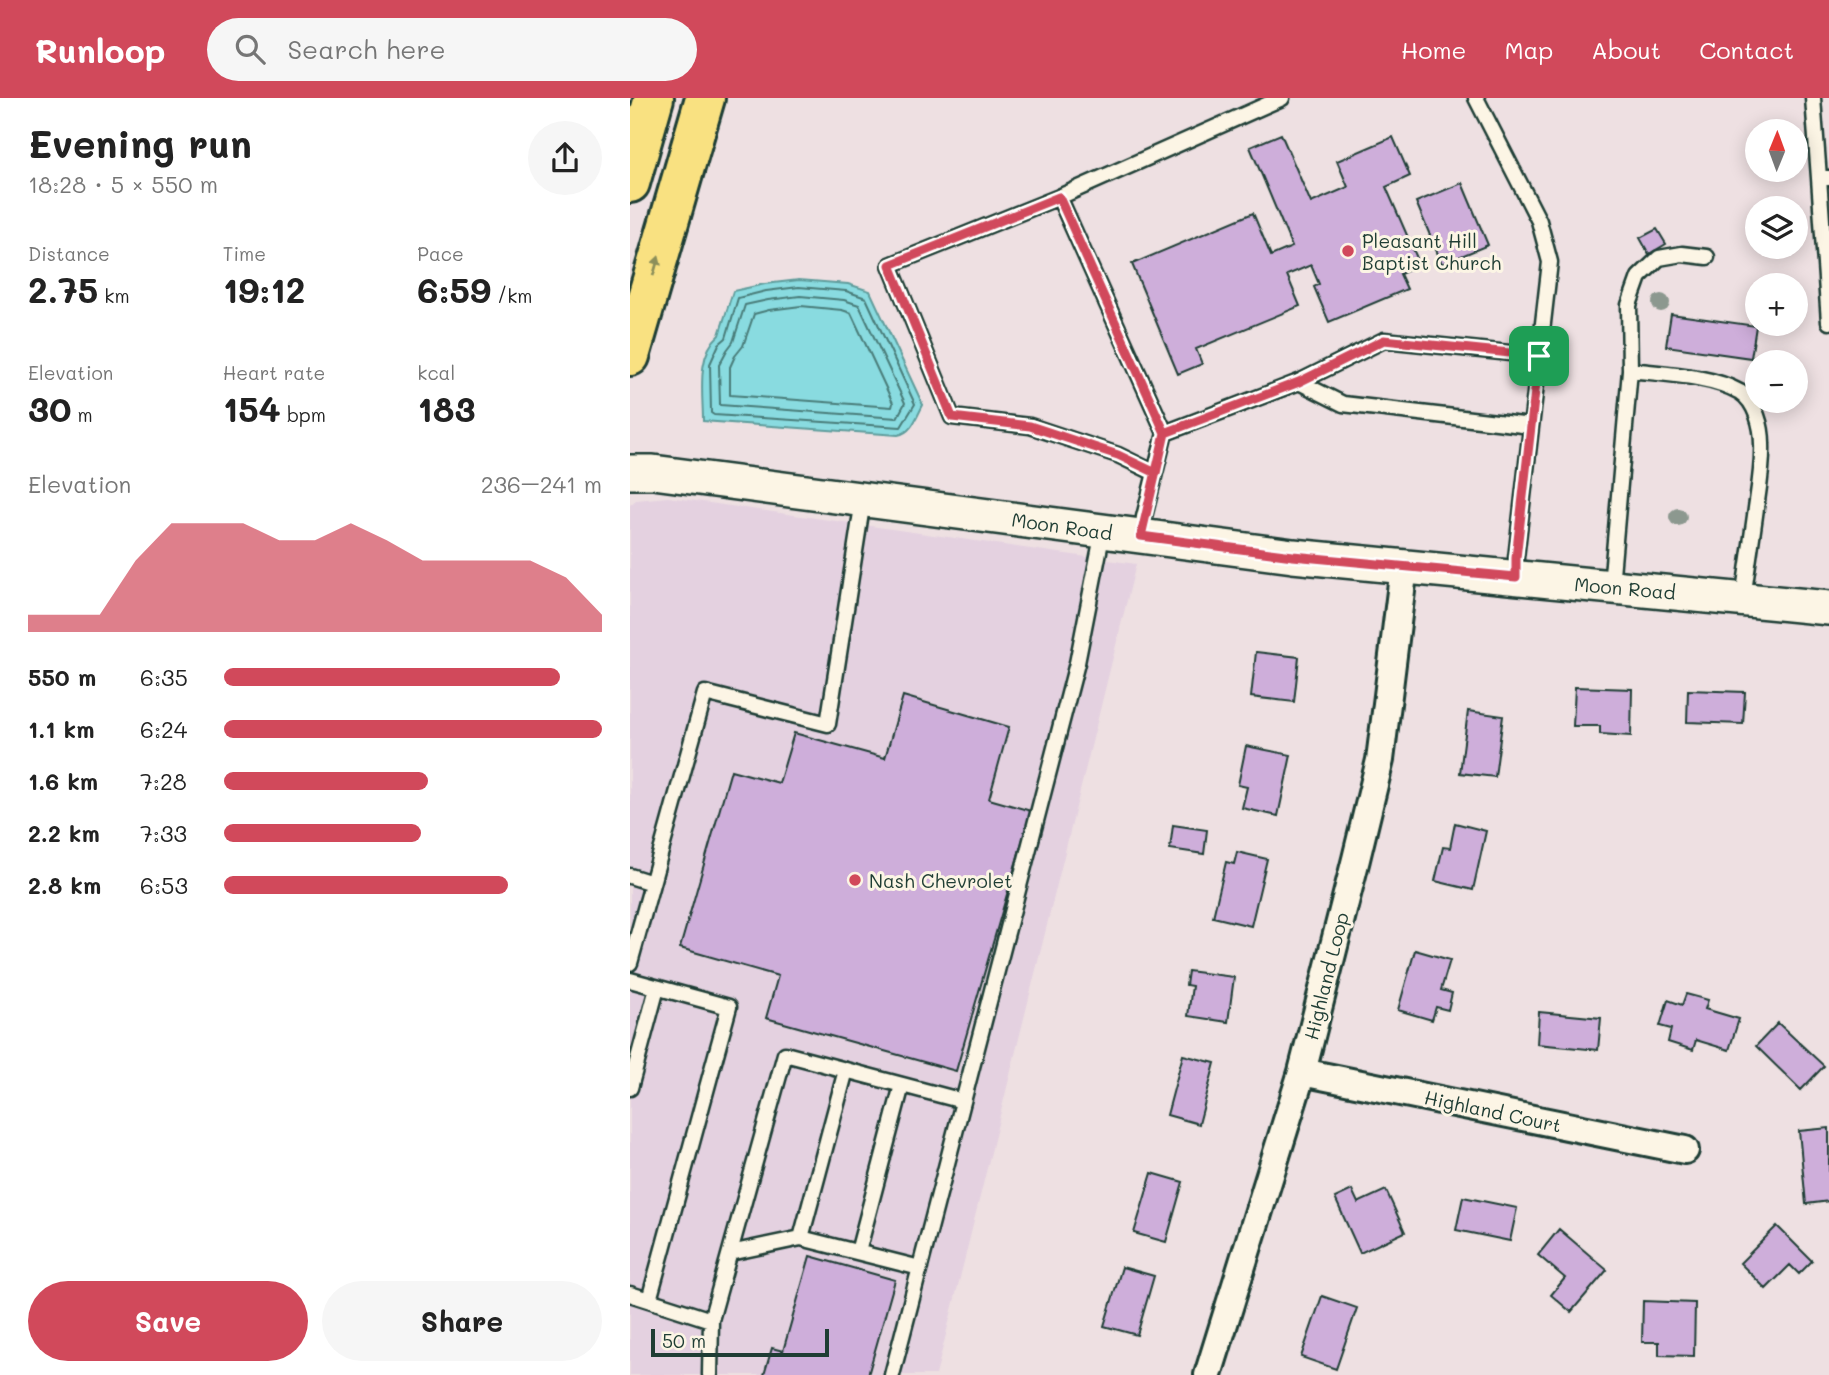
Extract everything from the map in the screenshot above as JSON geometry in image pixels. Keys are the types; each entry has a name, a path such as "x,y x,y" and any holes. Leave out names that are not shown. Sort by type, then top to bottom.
{"highway":[{"path":"630,183 654,98"},
{"path":"630,356 705,98"}],"street":[{"name":"Moon Road","path":"630,472 656,472 1293,556 1829,607"},
{"name":"Highland Loop","path":"1208,1375 1302,1072 1380,760 1404,567"},
{"name":"Highland Court","path":"1302,1072 1685,1150"}],"lane":[{"path":"1156,473 1118,455 1030,426 952,417 890,265 1059,197 1282,98"},
{"path":"1476,98 1539,221 1550,262 1516,577"},
{"path":"1813,98 1824,178 1829,322"},
{"path":"1059,197 1165,433 1141,536"},
{"path":"1611,586 1630,370 1629,305 1639,277 1659,258 1682,254 1707,257"},
{"path":"1165,433 1299,382 1384,340 1539,356"},
{"path":"1630,370 1717,383 1742,393 1752,404 1759,420 1762,443 1761,476 1743,599"},
{"path":"1299,382 1343,404 1531,426"},
{"path":"630,963 705,693 828,724 863,500"},
{"path":"892,1375 1077,663 1103,531"},
{"path":"630,876 652,883"},
{"path":"630,980 729,1007 649,1300"},
{"path":"630,1088 657,988"},
{"path":"710,1375 711,1320 785,1054 963,1101"},
{"path":"801,1238 846,1070"},
{"path":"858,1252 902,1085"},
{"path":"730,1253 801,1238 920,1268"},
{"path":"630,1294 711,1320"}],"shaded area":[{"path":"668,497 1136,564 936,1375 630,1375 630,505 636,500"}],"water":[{"path":"799,280 848,284 870,291 923,405 914,423 903,434 703,421 704,364 712,343 719,335 733,291"}],"building":[{"name":"Pleasant Hill Baptist Church","path":"1281,134 1311,203 1348,187 1337,161 1393,137 1410,176 1386,187 1420,265 1400,274 1407,289 1329,322 1314,287 1319,284 1311,265 1287,275 1300,306 1196,349 1202,364 1178,374 1132,264 1253,213 1271,256 1292,247 1250,147"},
{"path":"1462,183 1488,245 1442,264 1416,202"},
{"path":"1657,229 1666,244 1649,254 1640,238"},
{"path":"1671,314 1745,324 1745,336 1754,336 1752,350 1745,350 1745,357 1666,346"},
{"path":"1256,652 1299,657 1294,702 1251,697"},
{"path":"1575,687 1632,689 1631,736 1600,734 1600,726 1573,726"},
{"path":"1688,690 1745,692 1743,724 1687,722"},
{"name":"Nash Chevrolet","path":"903,696 1009,727 989,799 1031,811 956,1071 766,1018 778,976 680,948 731,770 779,783 794,733 885,758"},
{"path":"1468,711 1503,716 1495,777 1460,773"},
{"path":"1246,746 1291,755 1278,816 1242,808 1247,787 1238,785"},
{"path":"1455,823 1486,831 1473,890 1435,881 1443,847 1450,848"},
{"path":"1173,825 1207,830 1204,854 1170,849"},
{"path":"1237,852 1267,859 1251,926 1213,917 1226,862 1234,864"},
{"path":"1415,950 1450,960 1441,990 1452,993 1448,1010 1436,1007 1432,1020 1398,1010"},
{"path":"1188,971 1234,977 1228,1022 1188,1016 1192,986 1186,985"},
{"path":"1686,994 1708,1000 1705,1009 1739,1019 1729,1050 1696,1040 1693,1050 1668,1042 1671,1029 1660,1026 1668,1000 1682,1005"},
{"path":"1539,1012 1601,1018 1598,1050 1537,1044"},
{"path":"1778,1023 1824,1066 1801,1090 1756,1046"},
{"path":"1183,1055 1215,1063 1199,1124 1167,1115"},
{"path":"1829,1128 1829,1201 1806,1204 1799,1131"},
{"path":"1152,1173 1183,1182 1166,1242 1134,1233"},
{"path":"1352,1190 1358,1203 1386,1190 1405,1232 1360,1253 1335,1198"},
{"path":"1463,1197 1517,1208 1510,1241 1456,1230"},
{"path":"1777,1226 1812,1261 1799,1274 1790,1265 1766,1289 1740,1263"},
{"path":"1559,1229 1607,1270 1571,1312 1551,1295 1565,1278 1538,1255"},
{"path":"810,1256 895,1280 868,1375 764,1375 772,1348 783,1351"},
{"path":"1122,1267 1154,1276 1137,1335 1104,1326"},
{"path":"1322,1296 1357,1308 1336,1369 1301,1357"},
{"path":"1643,1301 1695,1303 1694,1356 1659,1355 1659,1342 1642,1342"}],"place":[{"name":"Pleasant Hill Baptist Church","path":"1348,251"},
{"name":"Nash Chevrolet","path":"855,880"}],"route":[{"path":"1539,356 1384,340 1299,382 1165,433 1156,473 1118,455 1030,426 952,417 890,265 1059,197 1165,433 1156,473 1144,517 1141,536 1293,556 1516,577 1539,356"}]}
